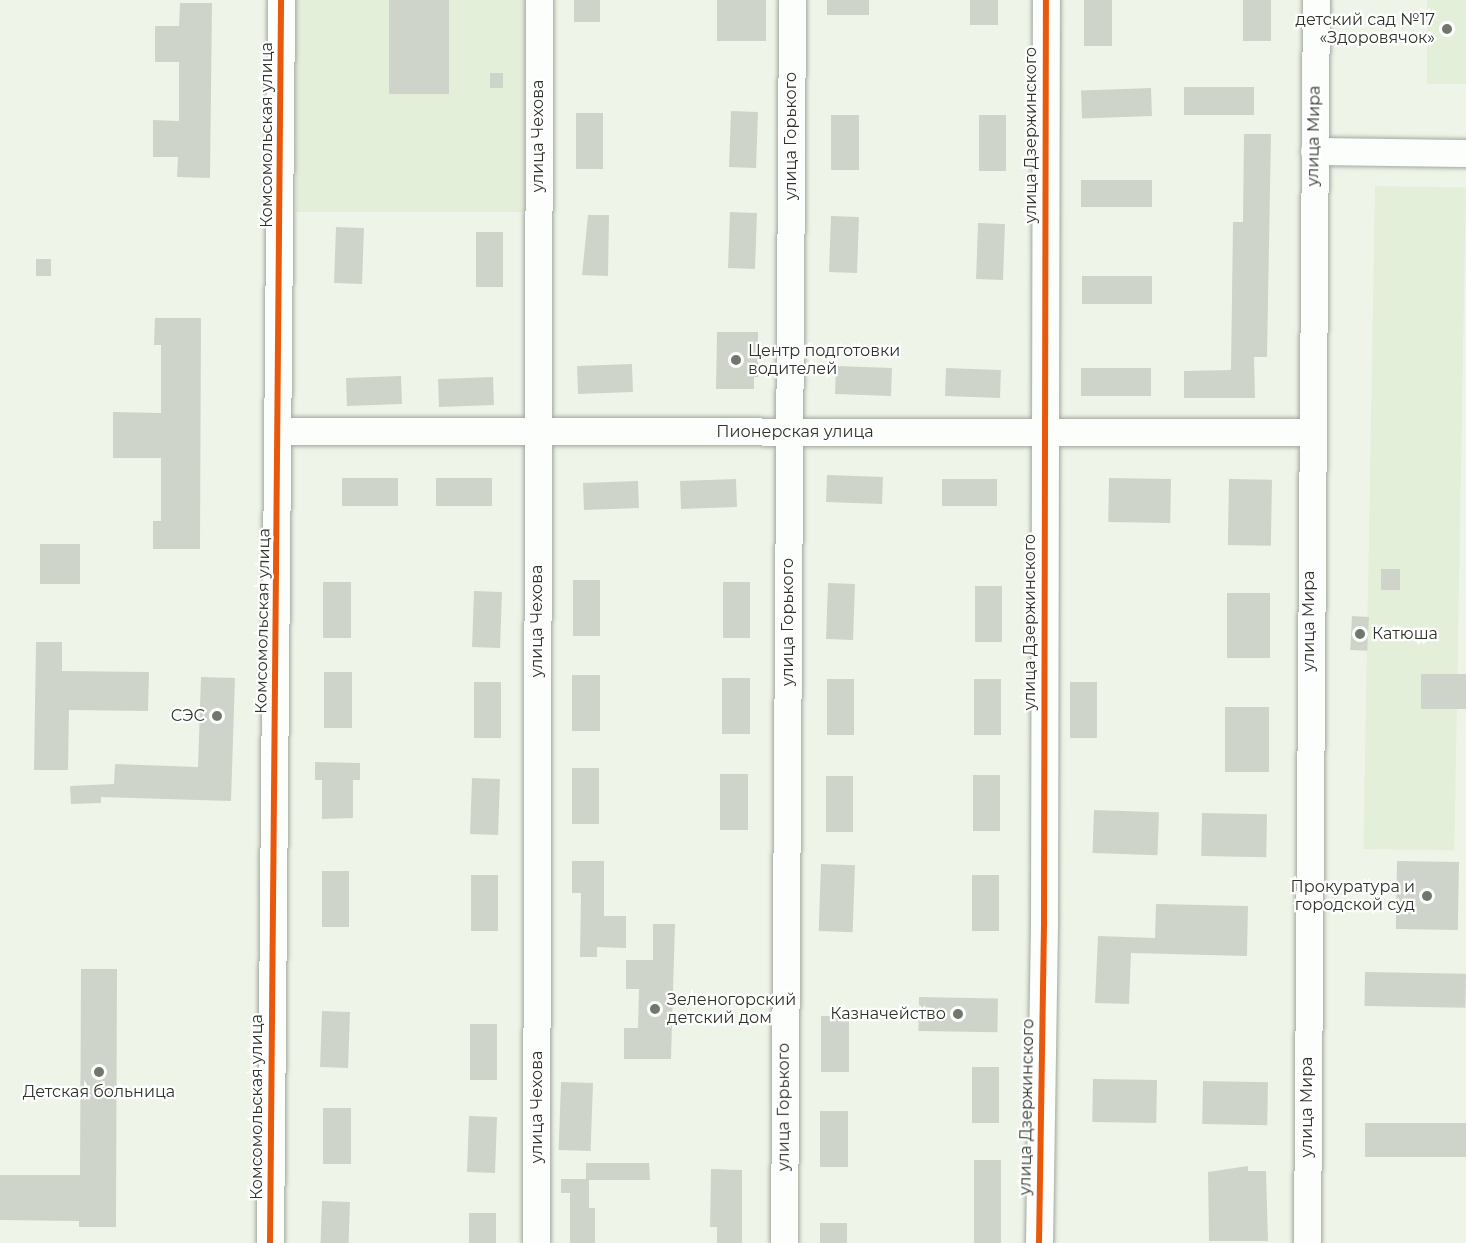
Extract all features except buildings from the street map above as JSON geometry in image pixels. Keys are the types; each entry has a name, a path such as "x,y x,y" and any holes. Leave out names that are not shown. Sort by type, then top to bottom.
{"street":[{"name":"Комсомольская улица","path":"270,1243 279,431 281,0"},
{"name":"улица Чехова","path":"536,1243 539,0"},
{"name":"улица Горького","path":"784,1243 792,0"},
{"name":"улица Дзержинского","path":"1039,1243 1044,921 1043,432 1046,0"},
{"name":"улица Мира","path":"1307,1243 1310,432 1316,0"},
{"path":"1314,151 1466,153"},
{"name":"Пионерская улица","path":"279,431 1310,432"}],"shaded area":[{"path":"296,0 527,0 527,212 296,212"},
{"name":"детский сад №17 «Здоровячок»","path":"1427,0 1466,0 1466,84 1427,84"},
{"path":"1375,186 1466,188 1454,850 1363,849"}],"cycle path":[{"path":"270,1243 281,0"},
{"path":"1039,1243 1044,921 1046,0"}],"place":[{"name":"детский сад №17 «Здоровячок»","path":"1447,29"},
{"name":"Центр подготовки водителей","path":"736,360"},
{"name":"Катюша","path":"1360,634"},
{"name":"СЭС","path":"217,716"},
{"name":"Прокуратура и городской суд","path":"1427,896"},
{"name":"Зеленогорский детский дом","path":"655,1009"},
{"name":"Казначейство","path":"958,1014"},
{"name":"Детская больница","path":"99,1072"}]}
